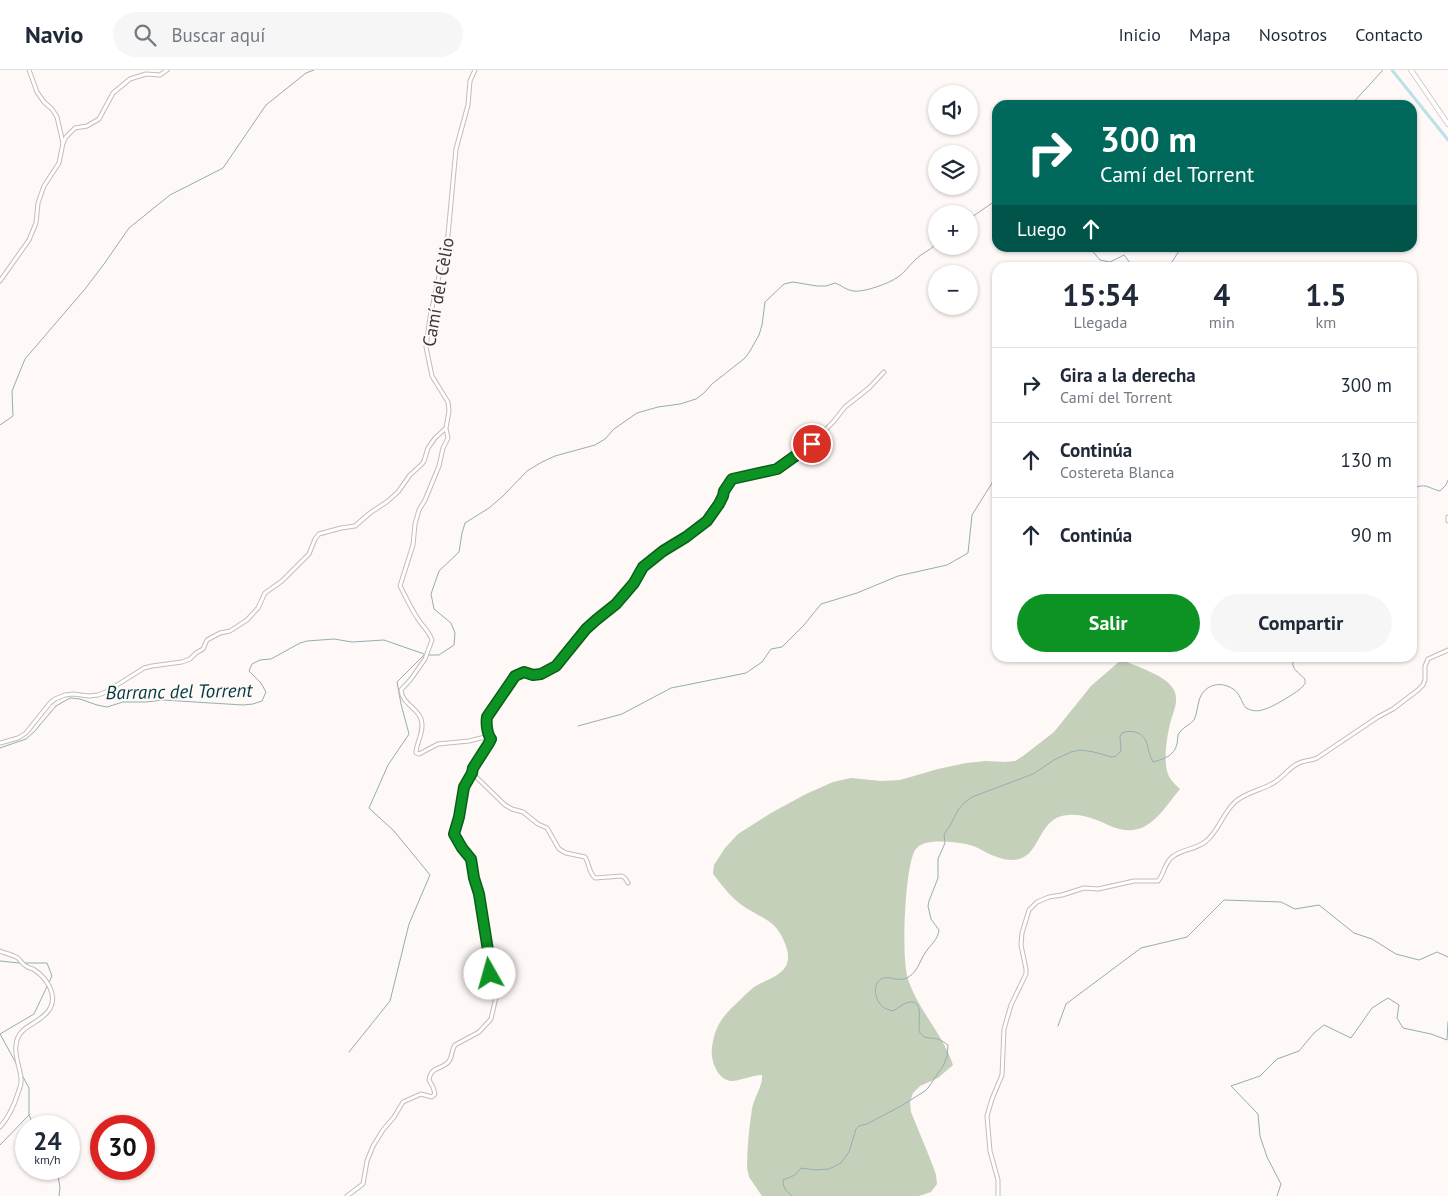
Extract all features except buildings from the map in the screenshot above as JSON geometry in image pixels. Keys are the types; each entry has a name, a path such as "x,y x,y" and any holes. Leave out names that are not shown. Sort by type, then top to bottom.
{"street":[{"path":"29,70 37,92 57,117 63,144"},
{"path":"0,281 29,240 36,223 38,203 44,186 59,163 66,137 76,128 87,126 99,119 113,93 130,79 146,74 160,75 167,70"},
{"name":"Camí del Cèlio","path":"475,70 470,81 468,106 456,149 448,235 430,317 426,347 432,376 448,402 449,410 446,428 448,438 425,500 419,510 415,524 413,545 400,586 413,611 430,632 432,640 426,659 401,690 401,696 420,716 422,722 421,737 415,750 416,753 419,754 438,744 488,736"},
{"path":"1411,70 1448,124"},
{"path":"347,1196 363,1184 367,1161 373,1146 403,1102 422,1094 432,1096 435,1094 433,1086 428,1080 429,1075 450,1060 452,1048 455,1044 479,1032 491,1019 496,997 494,983 490,974 479,894 471,859 454,834 464,787 491,739 488,736 487,717 515,676 524,672 533,675 541,674 556,666 586,629 616,604 634,583 643,567 707,521 719,504 724,491 732,479 777,469 806,450 845,407 870,388 884,372"},
{"path":"0,743 26,734 55,699 73,694 98,695 111,690 144,668 182,662 203,648 207,640 220,633 230,631 247,620 258,608 265,593 282,581 309,554 319,534 355,526 398,492 410,475 424,461 428,448 435,438 446,428"},
{"path":"998,1196 998,1180 990,1149 987,1116 1002,1075 1004,1029 1011,1005 1026,974 1021,940 1027,915 1032,906 1047,897 1062,895 1084,888 1098,889 1134,881 1158,881 1172,857 1200,845 1211,837 1235,802 1275,782 1298,763 1312,761 1382,714 1393,709 1423,685 1426,676 1425,666 1428,659 1448,650"},
{"path":"472,773 505,805 523,812 538,824 547,828 559,849 585,857 591,874 595,878 622,876 628,883"},
{"path":"0,951 12,955 20,960 24,966 39,974 46,981 53,997 49,1011 37,1023 22,1030 19,1034 15,1053 22,1082 11,1112 0,1127"}],"green space":[{"path":"1119,662 1126,662 1162,678 1175,692 1176,701 1168,735 1166,763 1169,776 1180,789 1158,816 1142,828 1132,830 1121,829 1083,816 1068,815 1058,817 1044,830 1029,853 1022,858 1013,860 999,858 966,844 952,842 926,843 918,847 910,865 904,936 908,979 918,1001 949,1054 953,1065 938,1078 920,1086 913,1093 910,1102 911,1112 933,1166 937,1184 931,1192 919,1196 762,1196 749,1177 747,1168 748,1138 752,1109 762,1075 735,1081 726,1080 715,1067 712,1048 717,1028 726,1014 754,987 781,972 785,968 788,954 780,933 770,922 746,908 728,893 713,874 714,865 725,848 738,834 771,813 833,782 851,778 881,781 900,780 966,763 1015,761 1054,732 1091,686"}],"waterway":[{"path":"0,425 13,416 12,391 25,359 85,289 129,228 170,195 223,168 266,105 306,73 314,70"},
{"name":"Barranc del Torrent","path":"1356,100 1383,70"},
{"path":"1392,70 1416,100"},
{"path":"1417,101 1448,140"},
{"name":"Barranc del Torrent","path":"978,213 992,203"},
{"name":"Barranc del Torrent","path":"428,655 439,655 454,645 455,633 451,623 434,609 431,594 439,571 459,552 465,523 489,508 527,471 555,456 595,445 637,413 696,399 745,358 759,335 765,302 784,284 793,282 826,286 835,283 853,291 870,289 898,277 928,250"},
{"name":"Barranc del Torrent","path":"1093,252 1100,260 1110,262"},
{"name":"Barranc del Torrent","path":"1172,262 1178,252"},
{"name":"Barranc del Torrent","path":"1110,262 1124,255 1129,262"},
{"path":"1417,487 1426,486 1440,491 1448,480"},
{"path":"578,726 622,714 671,688 746,673 762,662 771,649 782,647 804,625 821,604 857,593 898,576 947,565 968,553 972,515 992,483"},
{"name":"Barranc del Torrent","path":"0,748 26,739 56,706 70,698 107,707 123,702 163,700 243,705 262,701 266,692 261,683 249,671 252,664 260,660 271,659 307,641 334,639 352,642 384,640 424,654"},
{"path":"349,1052 390,1001 409,924 430,875 394,831 369,808 388,765 409,734 397,682 424,655"},
{"path":"792,1196 785,1189 783,1180 795,1175 801,1168 829,1169 841,1163 849,1152 856,1129 901,1106 925,1091 943,1066 947,1057 948,1045 938,1039 924,1037 920,1033 919,1008 916,1004 912,1002 906,1003 893,1011 887,1009 878,1000 876,985 884,978 904,979 912,975 937,937 939,930 931,919 928,906 929,901 938,878 938,859 945,843 944,834 964,803 972,797 1033,774 1054,760 1071,752 1080,750 1112,757 1116,756 1121,751 1120,737 1125,732 1135,732 1143,737 1153,762 1165,758 1176,748 1178,735 1182,729 1194,720 1198,703 1204,691 1213,686 1228,686 1237,693 1246,708 1255,711 1262,710 1297,692 1305,684 1305,679 1297,672 1293,662"},
{"path":"1058,1026 1066,1004 1141,948 1187,937 1224,900 1281,902 1295,909 1319,905 1354,933 1372,939 1396,954 1419,960 1437,952 1448,957"},
{"name":"Barranc del Torrent","path":"0,961 19,963"},
{"name":"Barranc del Torrent","path":"0,1034 34,1014 52,976 47,963 23,963"},
{"path":"1277,1196 1281,1184 1267,1157 1260,1136 1258,1114 1231,1086 1260,1076 1277,1059 1299,1051 1314,1033 1324,1025 1351,1038 1372,1008 1388,998 1399,1005 1397,1018 1403,1028 1431,1034 1447,1040 1448,1022"},
{"name":"Barranc del Torrent","path":"0,1034 17,1065"},
{"name":"Barranc del Torrent","path":"22,1075 29,1088 29,1115"},
{"path":"0,1145 15,1129"},
{"name":"Barranc del Torrent","path":"59,1180 59,1196"}],"route":[{"path":"490,974 486,934 471,859 454,834 464,787 491,739 488,736 487,717 515,676 524,672 533,675 541,674 556,666 586,629 616,604 634,583 643,567 671,545 686,537 707,521 719,504 724,491 732,479 777,469 812,444"}]}
